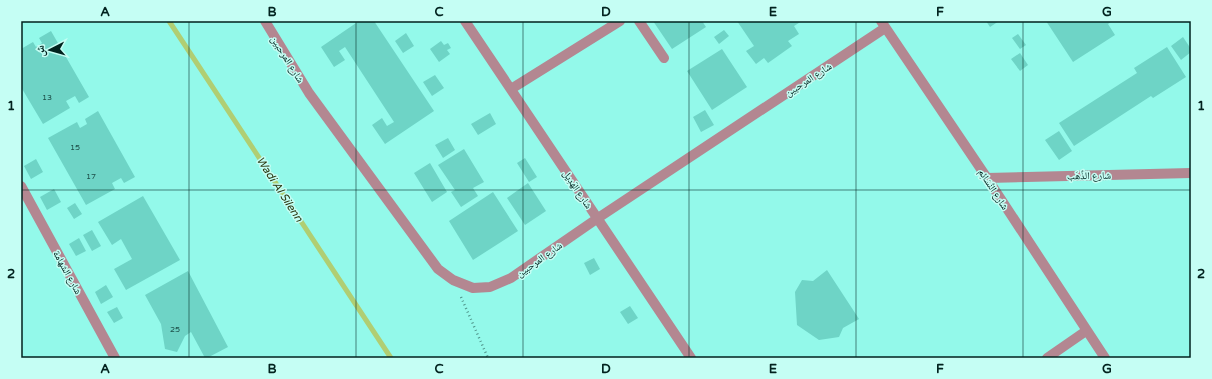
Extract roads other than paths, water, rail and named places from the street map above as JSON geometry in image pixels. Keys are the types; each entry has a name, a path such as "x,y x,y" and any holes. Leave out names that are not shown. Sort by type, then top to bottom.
{"street":[{"name":"شارع المرحبين","path":"265,21 309,93 438,269 453,280 473,288 490,287 511,278 883,24"},
{"name":"شارع الهَدِيل","path":"465,21 691,358"},
{"path":"511,90 620,21"},
{"path":"639,21 664,58"},
{"name":"شارع النَّسَائِم","path":"883,24 987,178 1105,358"},
{"name":"شارع الذَّهَب","path":"987,178 1191,173"},
{"name":"شارع الشهامة","path":"21,186 116,358"},
{"path":"1047,358 1086,331"}],"waterway":[{"name":"Wadi Al Silenn","path":"169,21 391,358"}]}
